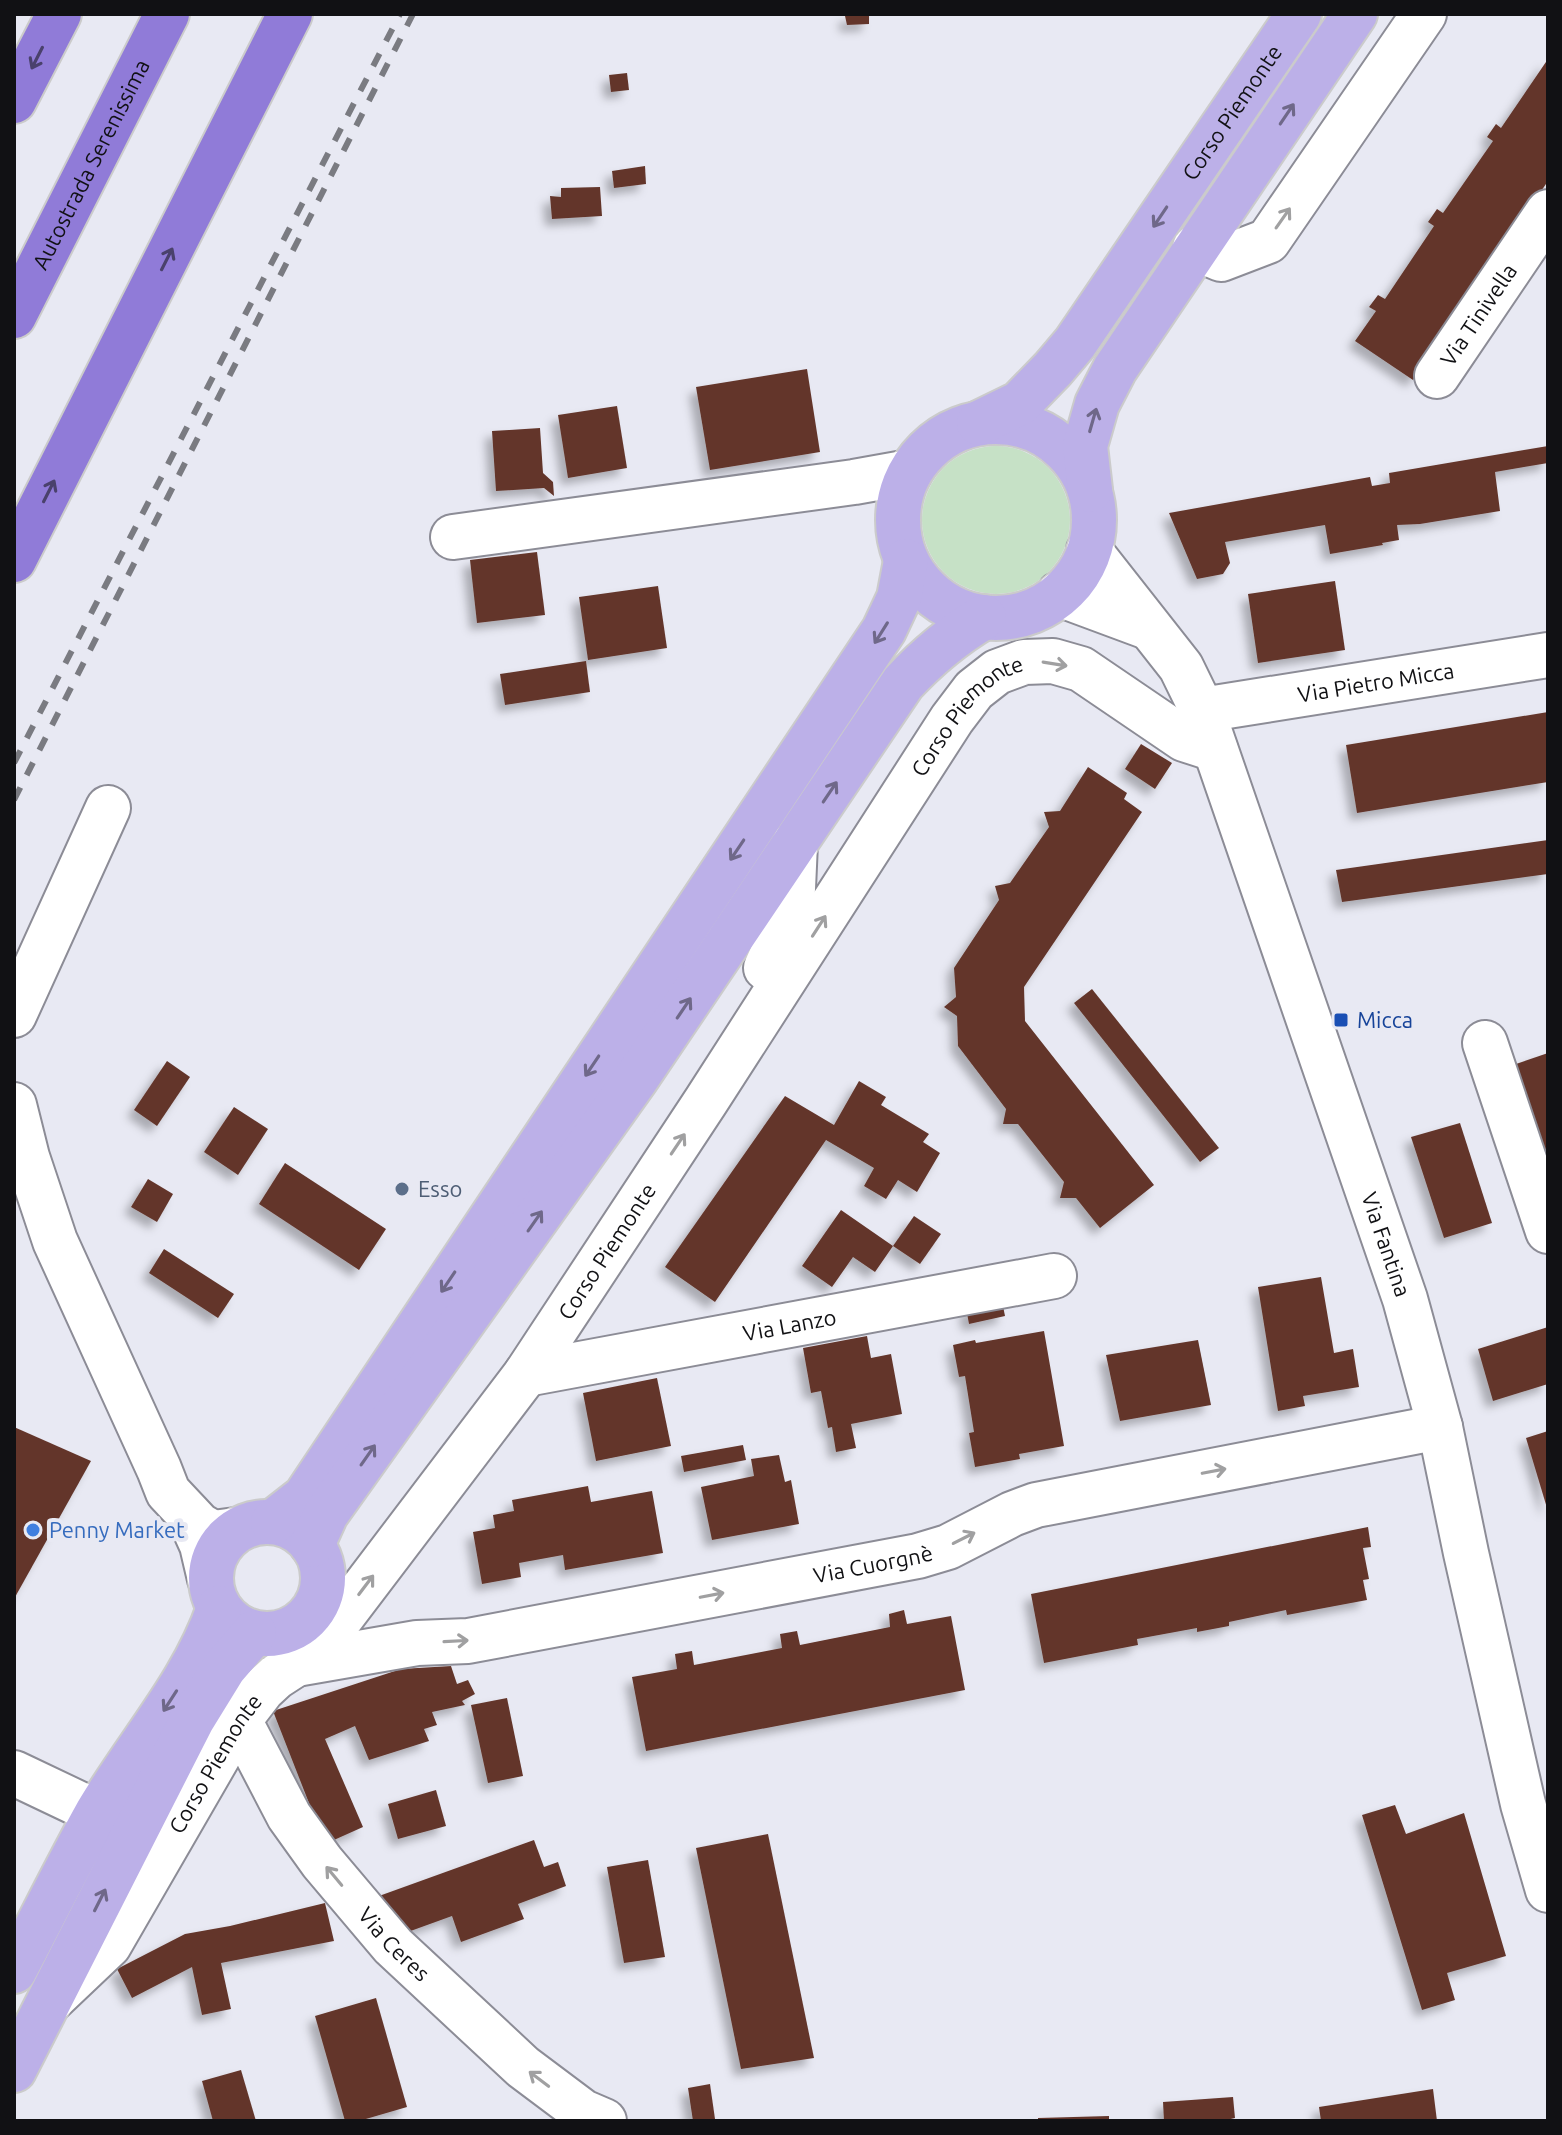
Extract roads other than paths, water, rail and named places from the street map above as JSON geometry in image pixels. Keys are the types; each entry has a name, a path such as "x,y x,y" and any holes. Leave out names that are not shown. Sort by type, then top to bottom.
{"highway":[{"path":"14,101 59,14"},
{"name":"Autostrada Serenissima","path":"14,316 167,14"},
{"path":"14,560 290,14"}],"main road":[{"name":"Corso Piemonte","path":"979,423 1020,403 1075,343 1299,14"},
{"name":"Corso Piemonte","path":"1091,496 1085,446 1097,404 1115,369 1355,14"},
{"path":"1009,422 1037,431 1062,447 1080,469 1091,496 1094,523 1089,550 1077,574 1059,594 1037,608 1011,616 984,617 952,608 925,588 906,561 898,532 899,501 910,472 928,449 951,432 979,423 1009,422"},
{"path":"14,1971 98,1813 194,1665 210,1633 214,1594 212,1565 217,1552 225,1540 305,1497 884,630 899,598 906,561"},
{"path":"312,1545 326,1514 636,1079 903,683 925,659 984,617"},
{"path":"214,1594 238,1626 254,1633 271,1634 288,1630 311,1612 318,1600 323,1574 312,1545 287,1525 254,1526"},
{"name":"Corso Piemonte","path":"14,2070 192,1720 224,1668 254,1633"}],"street":[{"path":"1195,248 1221,259 1268,241 1424,14"},
{"name":"Via Tinivella","path":"1437,376 1548,212"},
{"path":"453,537 910,472"},
{"name":"Via Fantina","path":"1089,550 1181,667 1209,729 1405,1299 1440,1427 1466,1553 1536,1806 1548,1890"},
{"name":"Via Fantina","path":"1059,594 1148,627"},
{"name":"Via Pietro Micca","path":"1209,729 1548,655"},
{"name":"Corso Piemonte","path":"47,2003 109,1945 239,1720 262,1690 296,1664 337,1623 526,1374 952,719 974,690 997,672 1024,662 1053,661 1081,669 1184,739 1209,729"},
{"path":"14,1015 108,808"},
{"path":"706,1101 792,911 795,843"},
{"path":"1485,1043 1548,1231"},
{"path":"14,1105 27,1157 55,1241 168,1492 199,1525 213,1533 254,1526"},
{"path":"14,1214 22,1216 55,1241"},
{"name":"Via Lanzo","path":"526,1374 1054,1276"},
{"name":"Via Cuorgnè","path":"296,1664 417,1643 468,1641 918,1556 948,1547 1036,1505 1440,1427"},
{"path":"188,1514 202,1545 214,1594"},
{"name":"Via Ceres","path":"239,1720 289,1816 322,1862 393,1946 523,2067 583,2112 604,2121"},
{"path":"14,1773 98,1813"}],"railway":[{"path":"14,763 400,14"},
{"path":"14,800 413,14"}],"place":[{"name":"Micca","path":"1341,1020"},
{"name":"Esso","path":"402,1189"},
{"name":"Penny Market","path":"33,1530"}]}
